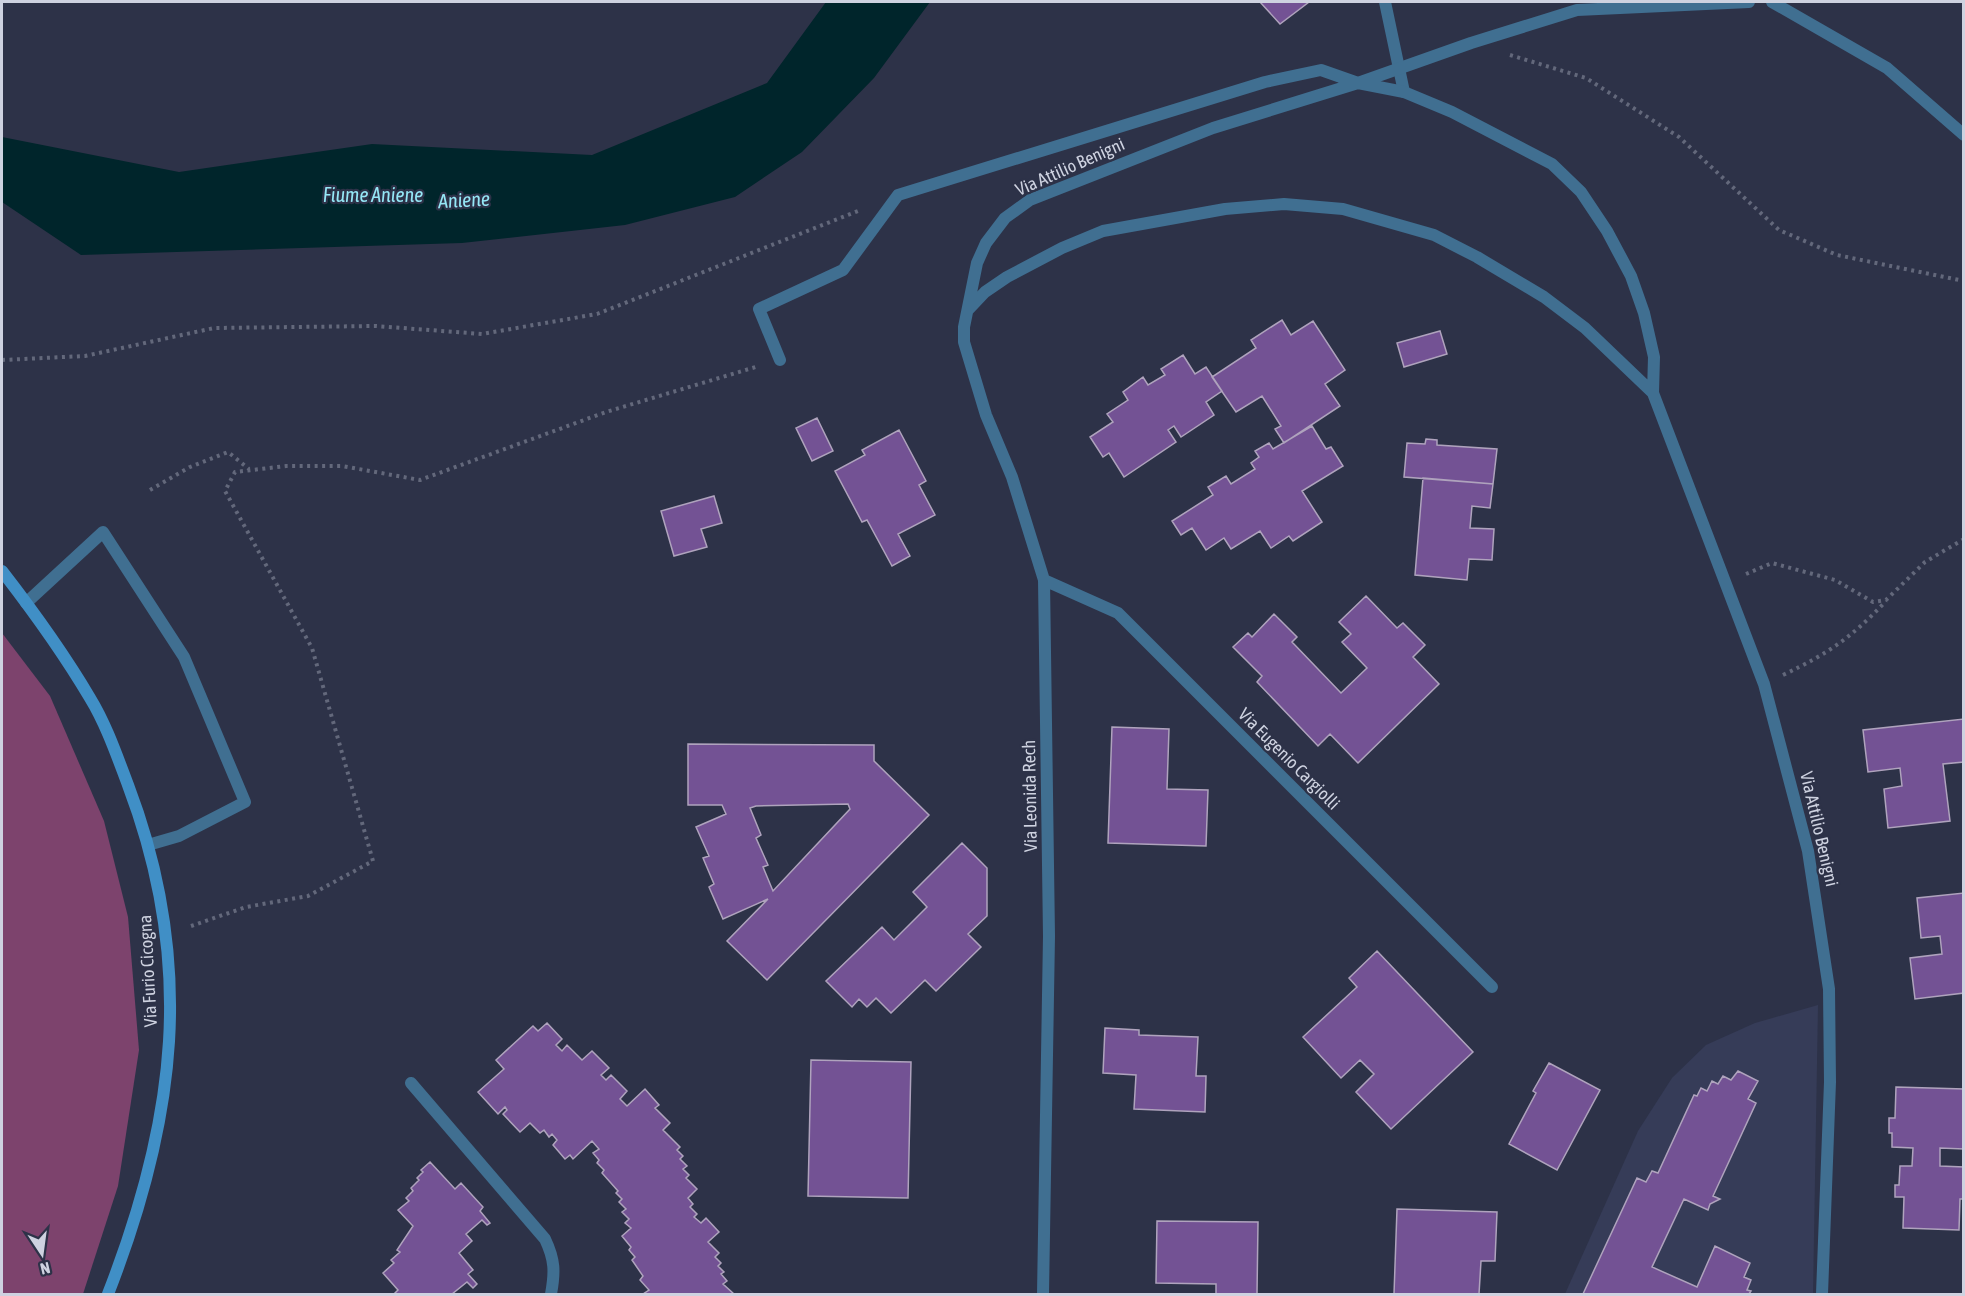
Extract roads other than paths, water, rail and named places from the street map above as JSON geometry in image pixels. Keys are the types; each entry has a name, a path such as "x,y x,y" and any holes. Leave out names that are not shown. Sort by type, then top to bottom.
{"street":[{"path":"1385,2 1404,92"},
{"path":"780,360 759,309 843,270 898,195 1265,82 1321,70 1358,83 1471,43 1577,10 1749,2"},
{"path":"1772,2 1887,68 1964,135"},
{"name":"Via Attilio Benigni","path":"968,310 977,262 986,243 1005,218 1030,200 1213,128 1358,83 1404,92 1452,112 1552,164 1581,192 1607,231 1631,276 1641,304 1654,357 1653,393 1764,684 1809,851 1828,989 1830,1082 1822,1294"},
{"name":"Via Attilio Benigni","path":"968,310 985,292 1006,277 1062,248 1103,231 1225,209 1273,205 1343,209 1434,235 1486,262 1544,297 1585,328 1653,393"},
{"name":"Via Leonida Rech","path":"968,310 964,342 969,361 986,415 1012,477 1044,580 1049,936 1043,1294"},
{"path":"26,603 103,532 184,657 245,802 180,836 148,845"},
{"name":"Via Furio Cicogna","path":"2,571 91,699 118,758 148,845 167,929 170,1048 164,1101 152,1158 108,1294"},
{"name":"Via Eugenio Cargiolli","path":"1044,580 1118,613 1492,987"},
{"path":"411,1083 545,1239 553,1256 555,1270 550,1294"}],"water":[{"name":"Fiume Aniene","path":"826,2 930,2 874,78 802,152 735,197 625,225 462,243 81,255 2,202 2,137 179,172 372,144 592,155 767,83"}],"water label":[{"name":"Aniene","path":"464,200"}]}
